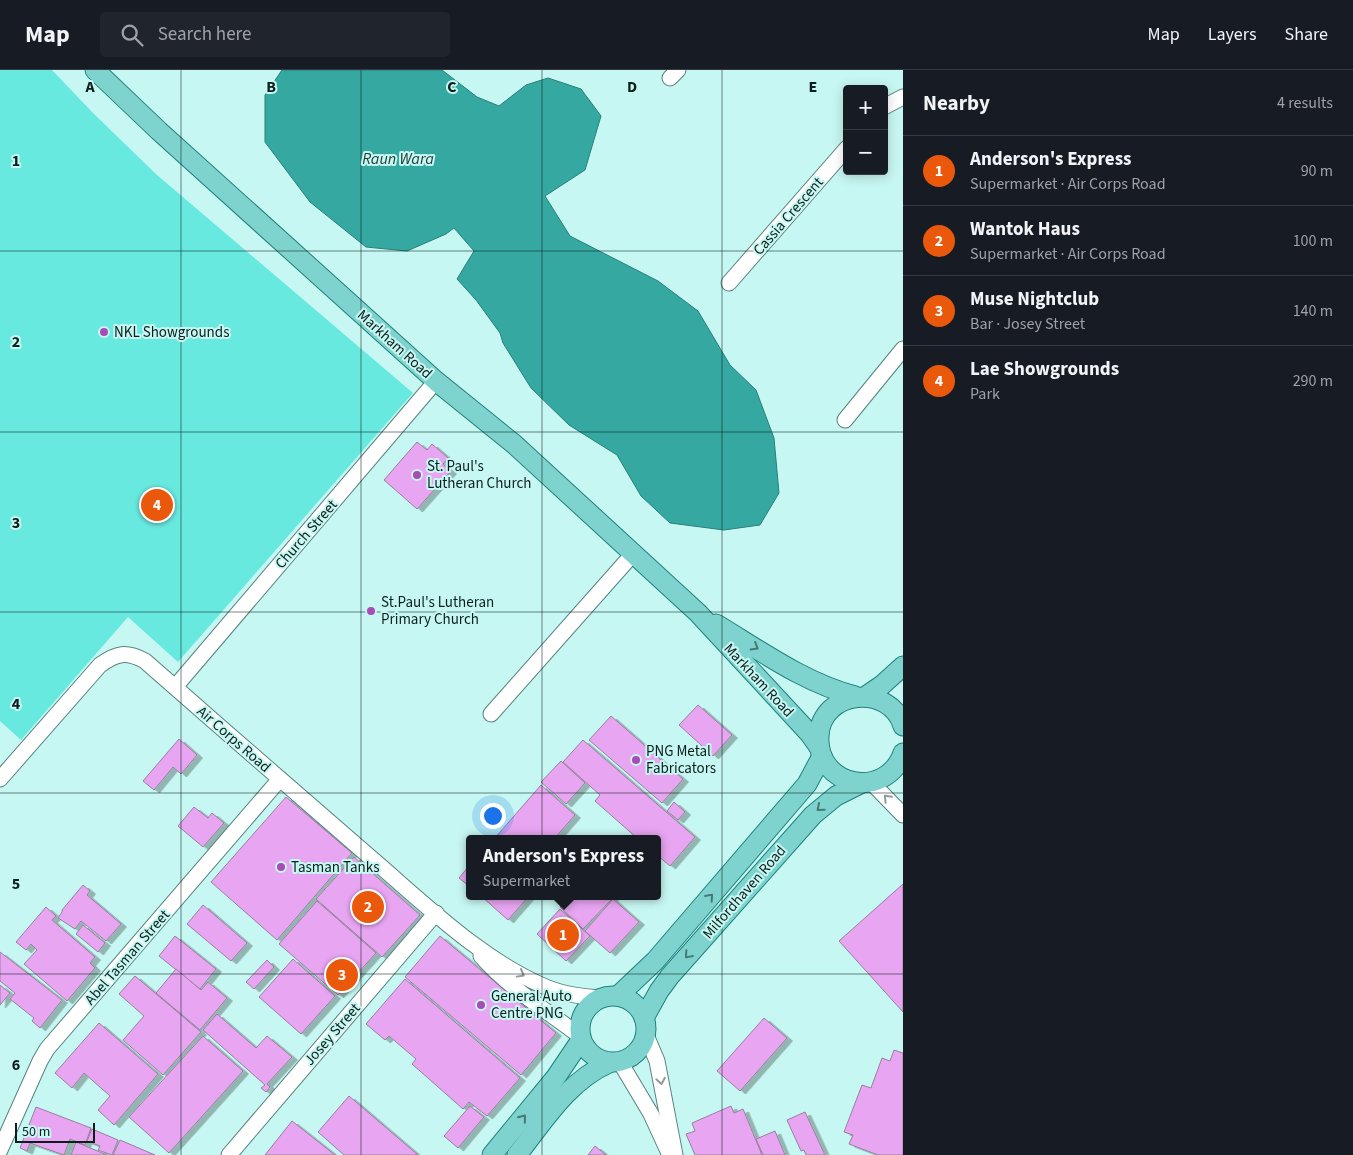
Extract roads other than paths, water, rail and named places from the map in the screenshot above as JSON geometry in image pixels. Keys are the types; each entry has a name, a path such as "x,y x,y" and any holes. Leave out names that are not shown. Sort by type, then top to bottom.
{"main road":[{"name":"Markham Road","path":"95,70 166,137 436,381 514,444 698,614 809,733 829,768 840,777 853,782 866,782"},
{"name":"Markham Road","path":"698,614 837,692 880,700 892,708 903,726"},
{"path":"820,752 818,733 822,720 831,709 842,701 861,696 882,685 903,666"},
{"name":"Milfordhaven Road","path":"610,997 655,961 807,784 820,752"},
{"name":"Milfordhaven Road","path":"645,1027 659,991 670,976 812,815 836,796 866,782 880,779 892,772 903,753"},
{"path":"516,1155 574,1086 595,1069 632,1057 641,1048 645,1027 634,1004 626,999 610,997 597,1000 588,1006 582,1015 579,1025 583,1046 590,1054 599,1060 615,1062"},
{"path":"492,1155 556,1077 581,1038"}],"street":[{"path":"888,106 903,97"},
{"name":"Cassia Crescent","path":"729,283 843,153"},
{"path":"845,420 903,349"},
{"name":"Church Street","path":"175,687 436,381"},
{"path":"492,714 632,555"},
{"name":"Air Corps Road","path":"3,769 100,665 118,655 136,656 145,661 466,937 505,964 547,987 569,995 610,997"},
{"name":"Abel Tasman Street","path":"0,1150 40,1061 47,1050 280,779"},
{"path":"866,782 903,815"},
{"name":"Josey Street","path":"229,1155 436,913"},
{"name":"Air Corps Road","path":"466,937 502,978 581,1038"},
{"path":"645,1027 657,1061 675,1155"},
{"path":"615,1062 651,1114 670,1155"}],"water":[{"name":"Raun Wara","path":"282,70 442,70 477,97 499,106 526,85 548,78 581,89 601,116 585,170 545,196 570,236 658,281 698,311 730,365 756,390 774,438 779,493 760,525 724,530 670,523 641,496 617,455 569,425 531,388 503,343 500,333 476,300 457,279 474,251 454,228 446,234 407,251 366,247 310,202 265,142 265,95"}],"place":[{"name":"NKL Showgrounds","path":"104,332"},
{"name":"St. Paul's Lutheran Church","path":"417,475"},
{"name":"Lae Showgrounds","path":"157,505"},
{"name":"St.Paul's Lutheran Primary Church","path":"371,611"},
{"name":"PNG Metal Fabricators","path":"636,760"},
{"name":"Tasman Tanks","path":"281,867"},
{"name":"Wantok Haus","path":"368,907"},
{"name":"Anderson's Express","path":"563,935"},
{"name":"Muse Nightclub","path":"342,975"},
{"name":"General Auto Centre PNG","path":"481,1005"}]}
